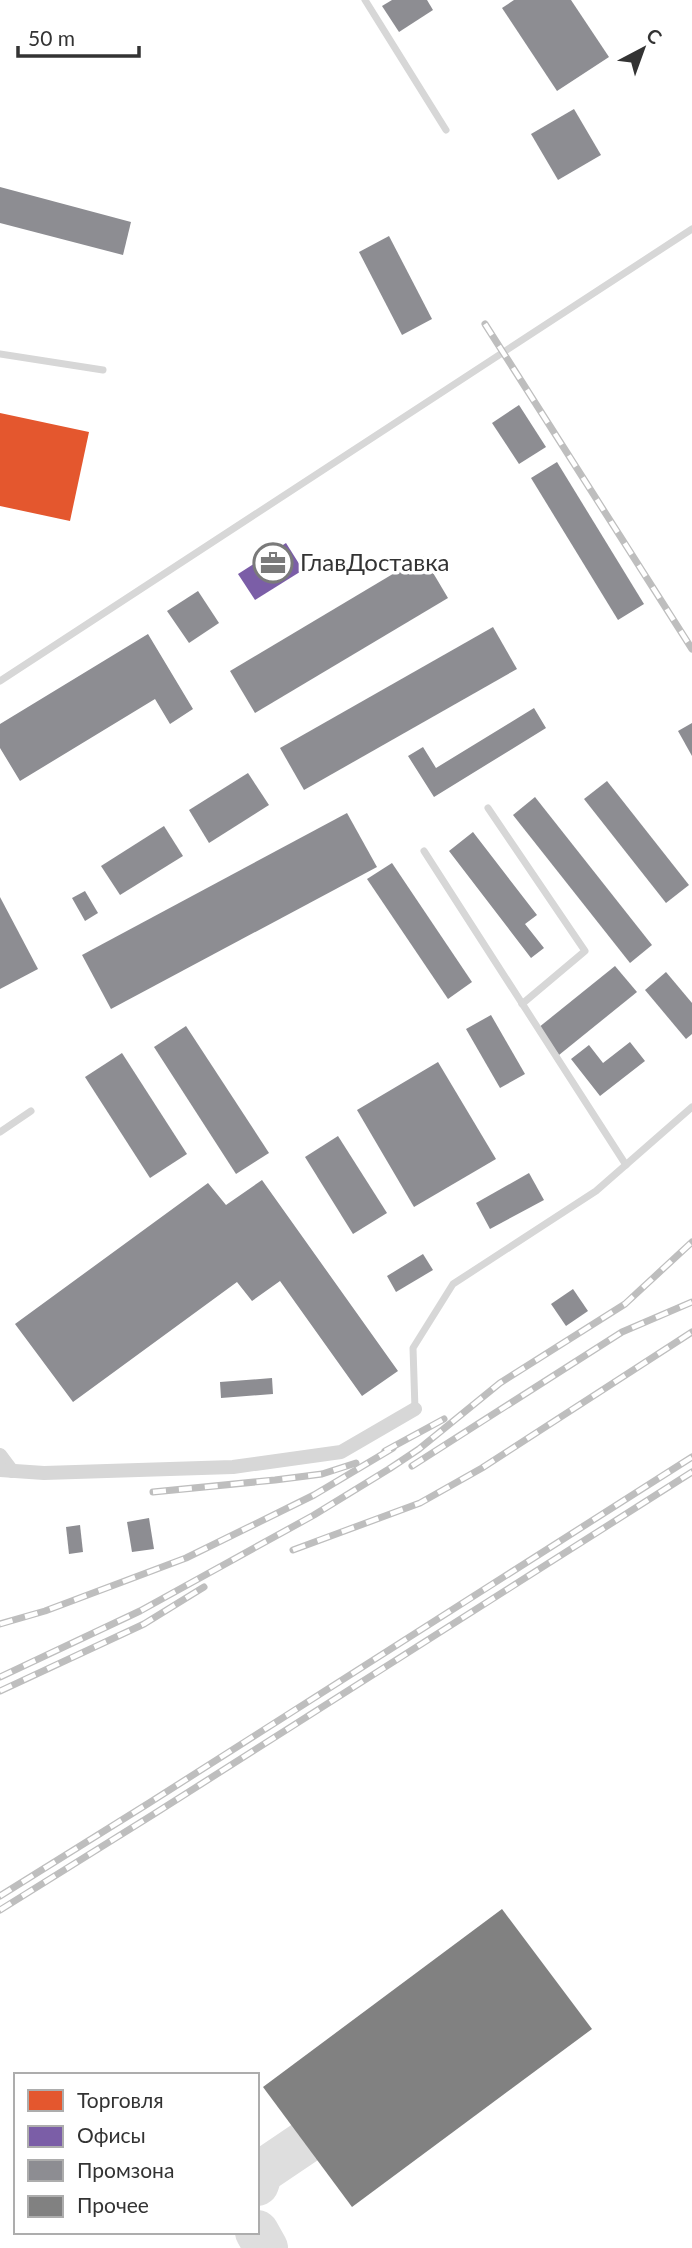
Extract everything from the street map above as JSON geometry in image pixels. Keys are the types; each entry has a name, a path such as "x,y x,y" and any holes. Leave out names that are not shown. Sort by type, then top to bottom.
{"street":[{"path":"0,1455 6,1471 44,1473 233,1467 341,1452 415,1409"}],"lane":[{"path":"366,0 446,130"},
{"path":"0,681 692,229"},
{"path":"0,354 103,370"},
{"path":"488,808 585,951 522,1004"},
{"path":"424,850 626,1166"},
{"path":"415,1409 413,1348 453,1284 596,1191 692,1107"},
{"path":"0,1132 31,1111"}],"building: Торговля":[{"path":"0,413 89,432 70,521 0,506"}],"building: Офисы":[{"path":"286,543 303,570 255,600 238,574"}],"building: Промзона":[{"path":"392,0 427,0 433,10 399,32 382,6"},
{"path":"514,0 571,0 609,57 557,91 502,8"},
{"path":"574,109 601,155 558,180 531,134"},
{"path":"0,187 131,222 123,255 0,223"},
{"path":"389,236 432,319 402,335 359,252"},
{"path":"519,405 546,447 519,464 492,423"},
{"path":"557,462 644,604 618,620 531,478"},
{"path":"423,556 448,598 255,713 230,671"},
{"path":"198,591 219,623 189,643 167,611"},
{"path":"493,627 517,669 304,790 280,748"},
{"path":"148,634 193,709 170,724 155,699 20,781 0,748 0,724"},
{"path":"534,708 546,728 434,797 408,756 423,747 436,768"},
{"path":"692,723 692,756 678,731"},
{"path":"248,773 269,805 209,843 189,810"},
{"path":"607,781 689,885 666,903 584,799"},
{"path":"535,797 652,945 630,963 513,815"},
{"path":"347,813 377,867 111,1009 82,955"},
{"path":"164,826 183,856 120,895 101,866"},
{"path":"473,832 537,915 525,924 544,948 531,958 449,851"},
{"path":"392,863 472,982 448,999 367,879"},
{"path":"85,891 98,913 85,921 72,898"},
{"path":"0,897 38,969 0,989"},
{"path":"615,966 637,992 559,1055 538,1028"},
{"path":"666,972 692,1003 692,1034 686,1039 645,990"},
{"path":"491,1015 525,1074 500,1088 466,1029"},
{"path":"186,1026 269,1153 236,1174 154,1047"},
{"path":"630,1042 645,1061 600,1096 571,1059 589,1045 603,1063"},
{"path":"122,1053 187,1154 150,1178 85,1077"},
{"path":"438,1062 496,1159 414,1207 357,1110"},
{"path":"338,1136 387,1213 353,1234 305,1157"},
{"path":"529,1173 544,1200 490,1229 476,1203"},
{"path":"262,1180 398,1371 362,1396 280,1281 252,1301 237,1282 73,1402 15,1324 208,1183 226,1205"},
{"path":"423,1254 433,1270 396,1292 387,1276"},
{"path":"573,1289 588,1311 566,1326 551,1304"},
{"path":"272,1378 273,1394 221,1398 220,1382"},
{"path":"149,1518 154,1549 132,1552 127,1522"},
{"path":"80,1525 83,1552 69,1554 66,1527"}],"building: Прочее":[{"path":"502,1909 592,2029 352,2207 263,2087"}],"taxiway":[{"path":"259,2178 261,2172 304,2143"},
{"path":"258,2234 266,2248"}],"railway":[{"path":"485,324 692,649"},
{"path":"0,1677 140,1611 314,1515 389,1469 419,1449 500,1383 625,1304 692,1242"},
{"path":"412,1466 622,1332 692,1302"},
{"path":"293,1550 420,1503 482,1468 692,1332"},
{"path":"385,1451 444,1419"},
{"path":"0,1624 45,1611 186,1558 314,1495 393,1448"},
{"path":"0,1896 692,1457"},
{"path":"153,1492 322,1474 356,1463"},
{"path":"0,1910 692,1472"},
{"path":"0,1691 144,1624 204,1587"}],"place":[{"name":"ГлавДоставка","path":"273,563"}]}
